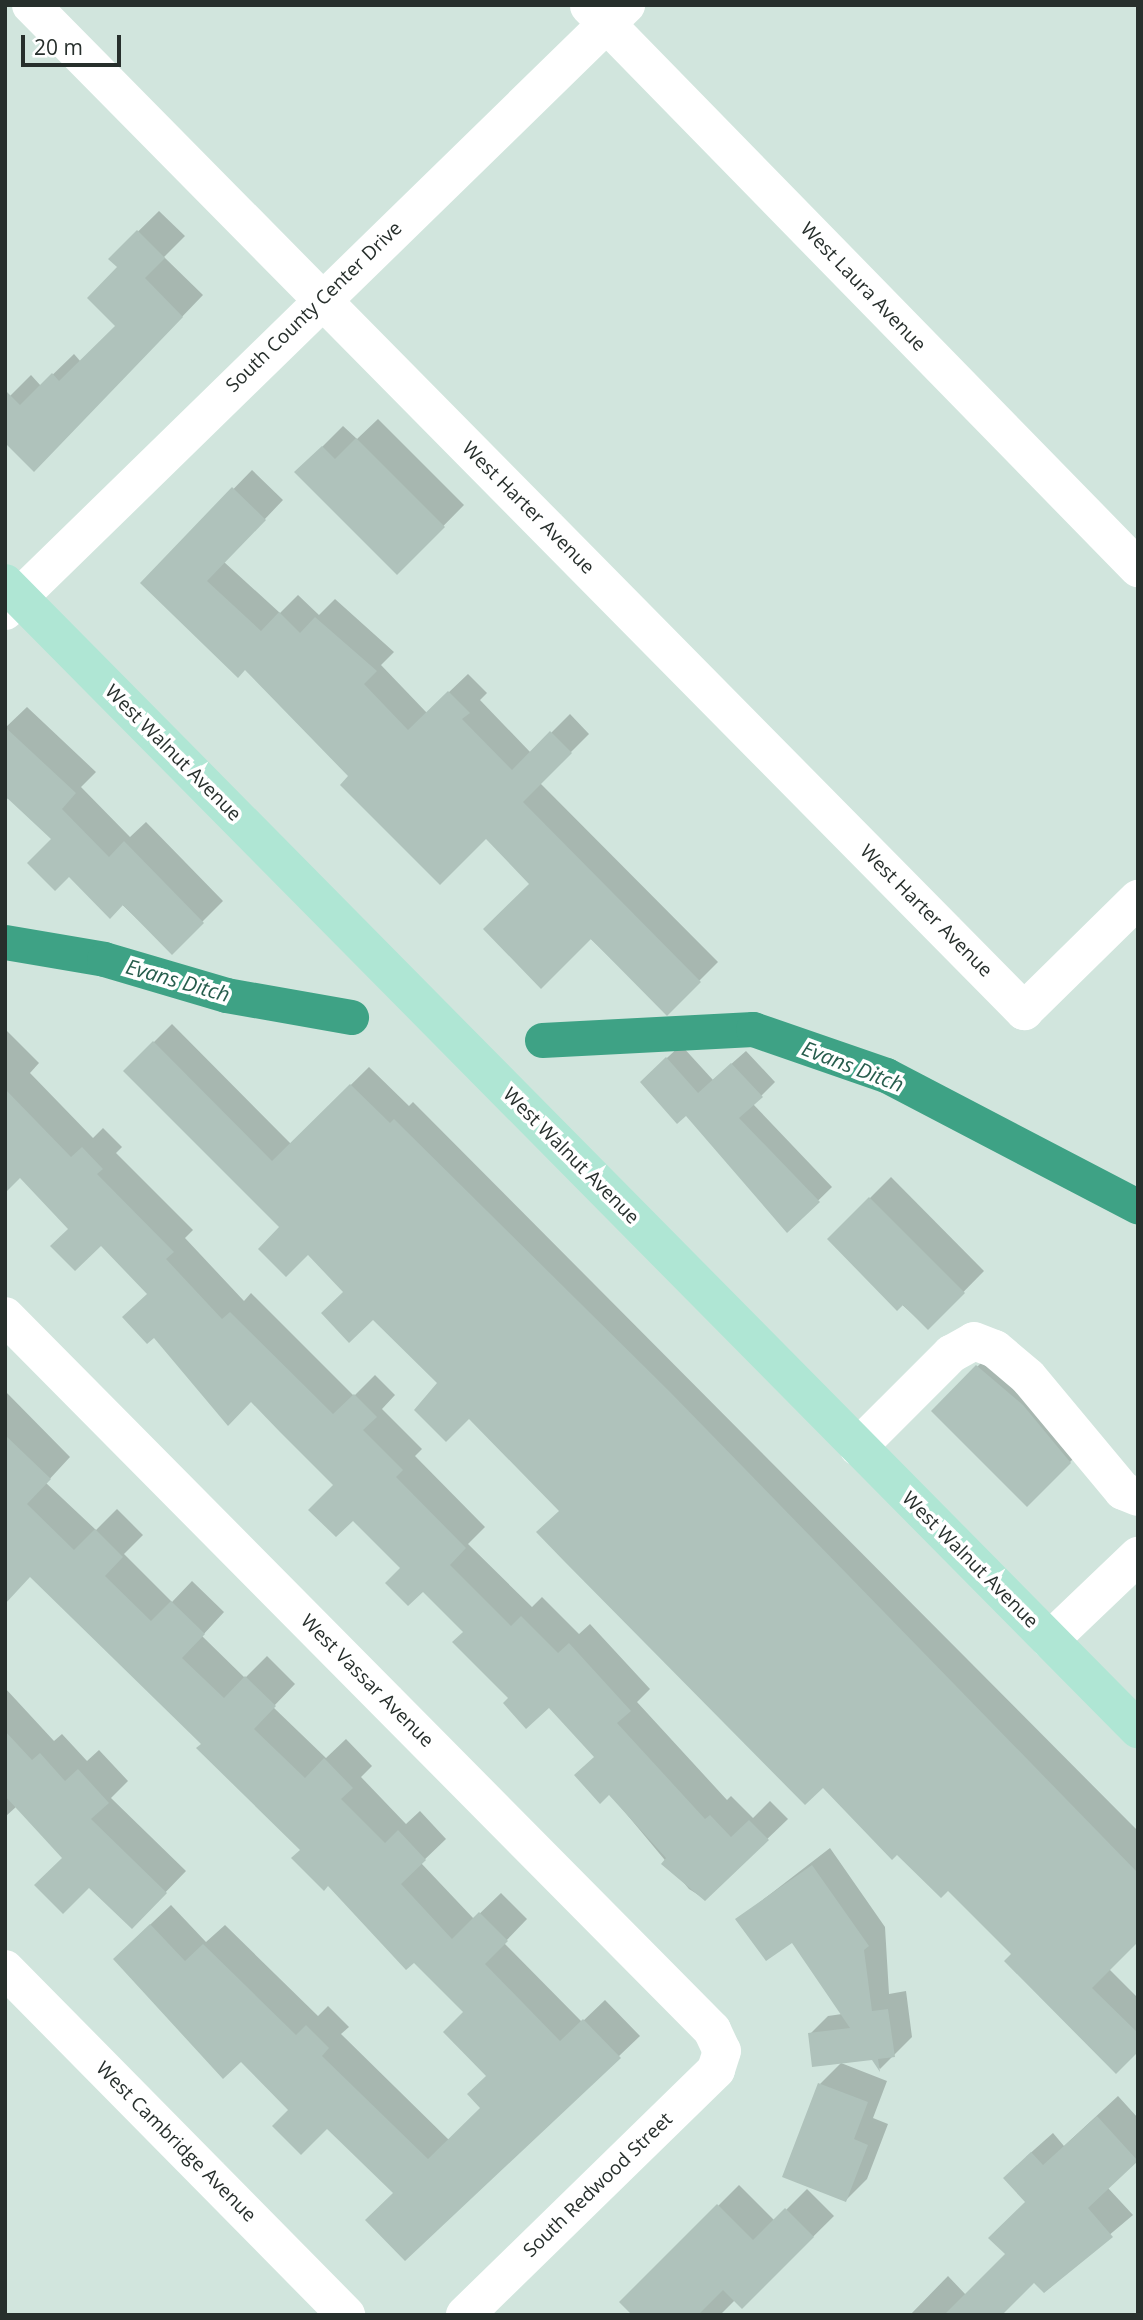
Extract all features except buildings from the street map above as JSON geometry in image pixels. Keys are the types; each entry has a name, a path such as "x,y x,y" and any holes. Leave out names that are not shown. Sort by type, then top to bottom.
{"main road":[{"name":"West Walnut Avenue","path":"10,597 1138,1729"}],"street":[{"name":"West Harter Avenue","path":"31,5 1024,1011 1138,899"},
{"name":"South County Center Drive","path":"10,597 321,299 607,11"},
{"name":"West Laura Avenue","path":"607,11 1138,568"},
{"name":"West Vassar Avenue","path":"5,1316 712,2030 722,2050"},
{"path":"858,1447 951,1354 974,1342 995,1349 1028,1377 1123,1490 1138,1497"},
{"path":"1050,1640 1138,1556"},
{"name":"West Cambridge Avenue","path":"5,1969 346,2315"},
{"name":"South Redwood Street","path":"465,2315 716,2070 722,2050"}],"waterway":[{"name":"Evans Ditch","path":"5,942 104,959 226,995 351,1017"},
{"name":"Evans Ditch","path":"542,1040 753,1029 886,1075 1138,1207"}]}
